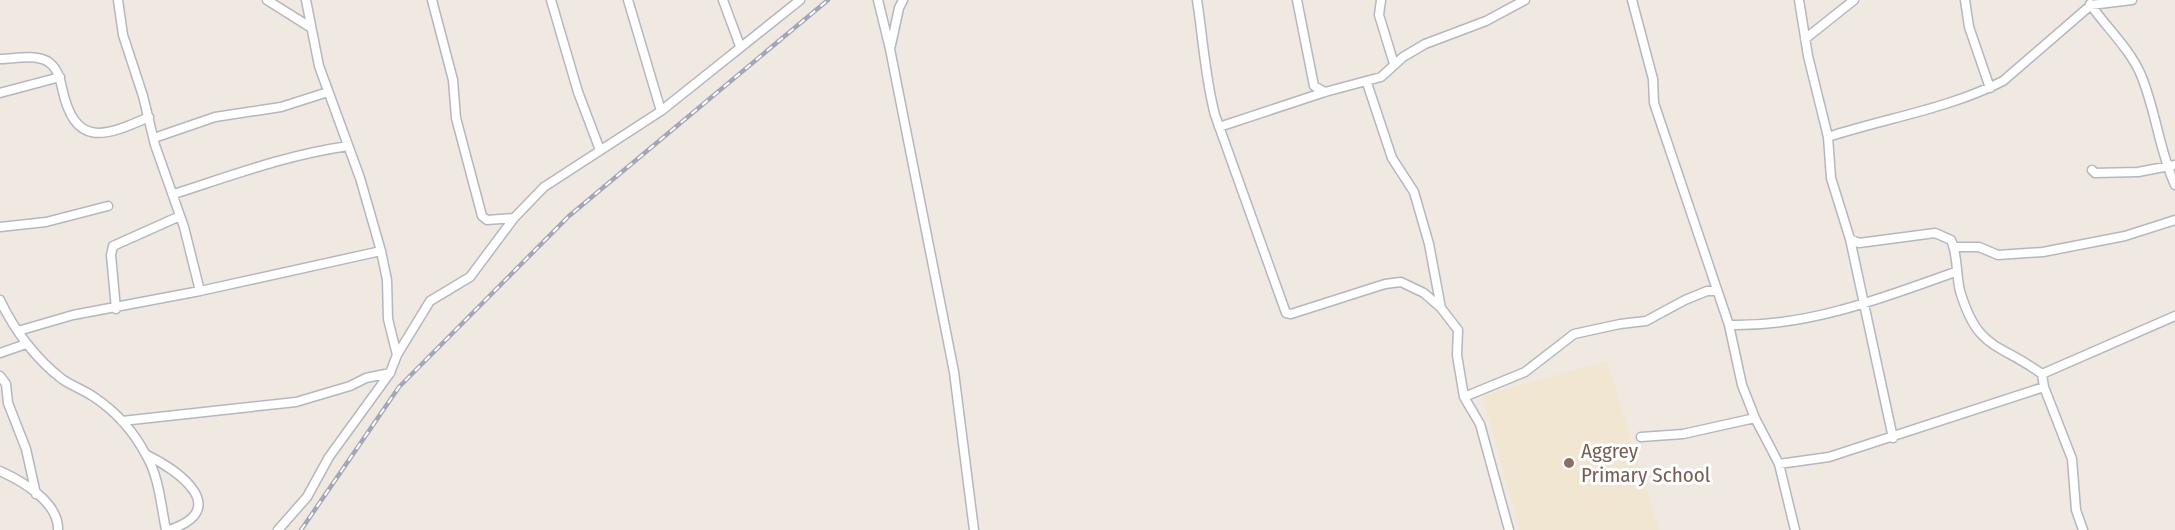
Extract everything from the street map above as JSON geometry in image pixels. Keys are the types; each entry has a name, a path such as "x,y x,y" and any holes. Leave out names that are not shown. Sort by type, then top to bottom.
{"street":[{"path":"118,0 123,35 154,138 174,194 200,291"},
{"path":"267,0 310,27"},
{"path":"306,0 310,27 328,92 360,178 381,251 387,280 388,319 398,355"},
{"path":"432,0 453,80 456,117 482,216 488,220 514,218"},
{"path":"551,0 578,92 600,150"},
{"path":"628,0 661,111"},
{"path":"723,0 740,46"},
{"path":"278,530 307,497 329,457 390,373 430,301 470,277 514,218 544,187 661,111 800,0"},
{"path":"878,0 890,49 954,372 974,530"},
{"path":"890,49 898,8 903,0"},
{"path":"1200,0 1202,44 1208,71 1209,93 1286,313 1291,314 1385,284 1401,282 1424,293 1441,308 1458,330 1457,355 1464,397 1483,432 1509,530"},
{"path":"1297,0 1310,74 1314,86 1324,92"},
{"path":"1381,0 1380,15 1394,64"},
{"path":"1219,127 1324,92 1381,77 1394,64 1425,44 1486,21 1525,0"},
{"path":"1632,0 1653,79 1653,103 1730,325 1742,385 1755,418 1779,464 1795,530"},
{"path":"1799,0 1804,39 1828,137 1831,178 1850,239 1893,438"},
{"path":"1804,39 1854,0"},
{"path":"1965,0 1969,27 1990,88"},
{"path":"1828,137 1867,124 1915,115 1990,88 2003,81 2090,3 2132,0"},
{"path":"2090,3 2140,73 2171,166 2175,185"},
{"path":"0,59 45,60 54,67 60,77 71,117 83,131 95,134 115,132 149,117"},
{"path":"0,93 60,77"},
{"path":"1367,82 1392,158 1414,192 1430,244 1441,308"},
{"path":"154,138 215,117 281,106 328,92"},
{"path":"174,194 300,153 348,146"},
{"path":"2092,170 2095,173 2113,174 2171,166"},
{"path":"0,226 46,222 108,206"},
{"path":"116,309 111,255 113,246 119,241 180,216"},
{"path":"1954,247 1979,248 1998,255 2043,252 2126,236 2175,220"},
{"path":"1850,239 1859,243 1935,233 1951,240 1954,247 1955,272 1961,293 1978,334 2009,356 2042,374"},
{"path":"18,331 73,315 116,309 149,299 200,291 381,251"},
{"path":"1730,325 1785,321 1863,305 1955,272"},
{"path":"1464,397 1525,372 1574,334 1646,321 1685,300 1707,291 1717,291"},
{"path":"0,300 26,344 62,378 93,397 122,421 147,455 168,530 181,526 198,509 200,498 192,486 167,465 147,455"},
{"path":"2042,374 2175,316"},
{"path":"0,353 26,344"},
{"path":"122,421 296,402 350,386 366,378 390,373"},
{"path":"2042,374 2044,387 2072,459 2076,510 2083,530"},
{"path":"0,376 6,384 8,404 27,449 36,494"},
{"path":"1779,464 1829,457 2044,387"},
{"path":"1641,437 1683,434 1755,418"},
{"path":"0,471 36,494 54,511 58,530"}],"shaded area":[{"name":"Aggrey Primary School","path":"1607,361 1659,530 1520,530 1482,396"}],"railway":[{"path":"301,530 399,387 569,216 828,0"}],"place":[{"name":"Aggrey Primary School","path":"1569,463"}]}
